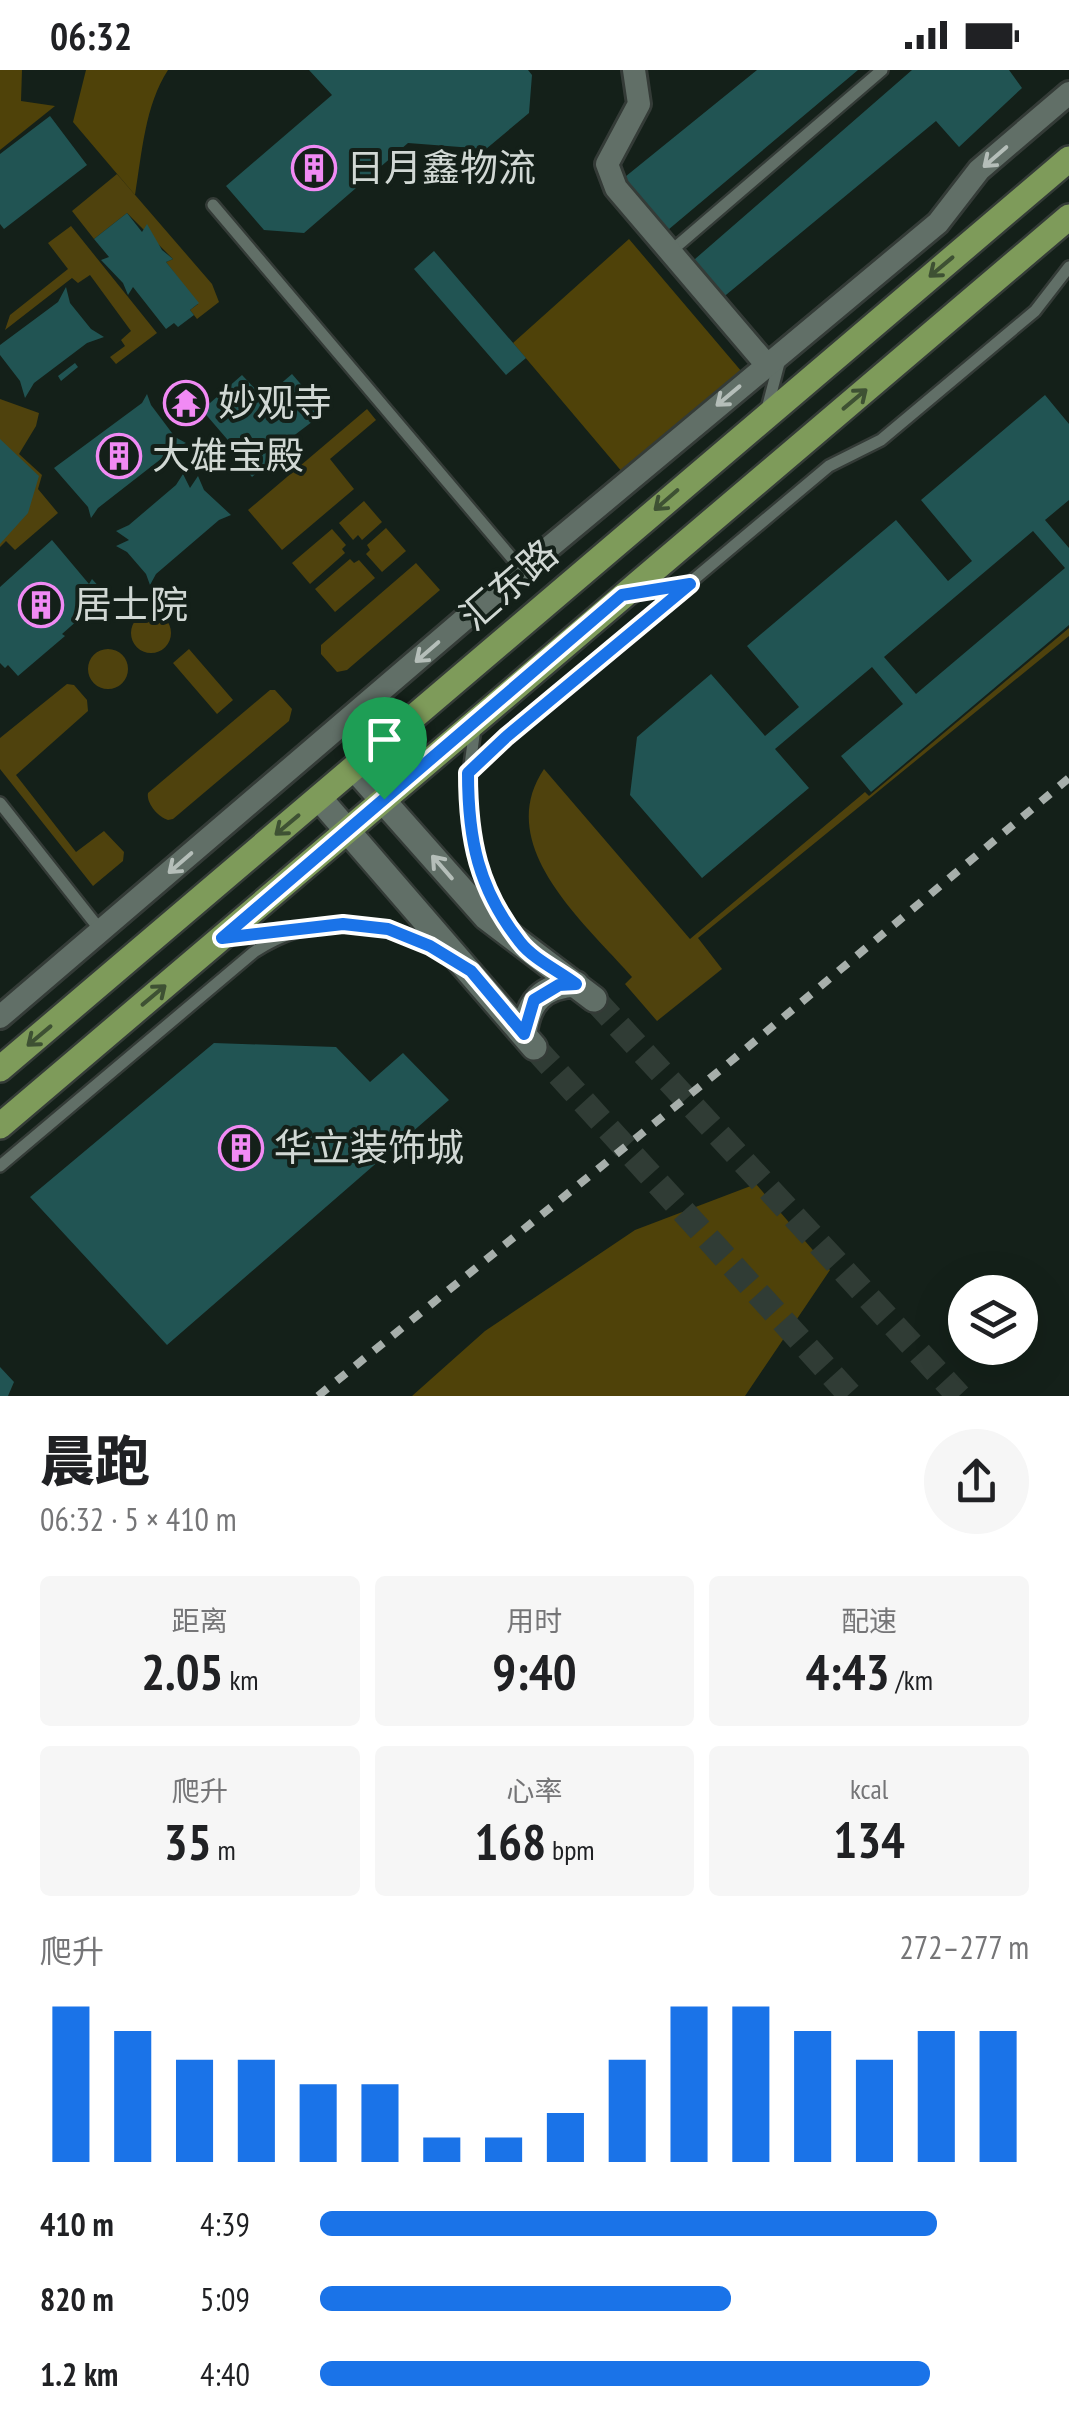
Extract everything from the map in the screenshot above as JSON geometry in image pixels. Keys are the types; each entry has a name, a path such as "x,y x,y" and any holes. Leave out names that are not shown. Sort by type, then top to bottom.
{"main road":[{"name":"汇东路","path":"0,1069 1069,159"},
{"path":"0,1126 1069,217"},
{"path":"319,798 529,1040 534,1000 559,985 585,992 486,917 354,768"}],"street":[{"path":"634,70 639,104 608,164 616,188 670,252 774,357"},
{"path":"0,1017 522,570 938,223 980,170 1069,93"}],"lane":[{"path":"670,252 882,70"},
{"path":"213,206 522,570"},
{"path":"468,773 829,466 880,440 1035,311 1069,267"},
{"path":"765,415 774,357"},
{"path":"622,595 690,584"},
{"path":"476,718 468,773 473,853 490,894 522,944"},
{"path":"0,802 101,931"},
{"path":"222,938 306,926 343,924 388,929 430,946 471,971"},
{"path":"0,1166 254,952 277,937 306,926"}],"shaded area":[{"path":"0,70 22,70 21,101 55,106 0,150"},
{"path":"86,70 168,70 149,114 135,195 73,122"},
{"path":"117,174 212,284 219,302 197,319 190,310 198,304 166,262 173,259 127,213 94,239 72,211"},
{"path":"71,226 157,333 116,364 110,357 125,346 121,340 131,331 90,275 78,283 72,278 5,330 10,315 68,269 48,243"},
{"path":"629,239 742,372 623,473 513,343"},
{"path":"0,399 39,413 36,426 19,454 42,475 38,489 58,513 15,550 6,541 0,547"},
{"path":"367,409 376,420 330,459 354,489 282,550 248,510"},
{"path":"364,501 382,522 362,540 358,535 353,540 339,523"},
{"path":"386,528 406,551 382,572 366,554 370,550 367,545"},
{"path":"332,529 346,545 342,549 345,553 310,584 292,563"},
{"path":"350,559 354,563 359,560 375,578 335,612 315,589"},
{"path":"416,563 440,590 347,670 337,672 321,654 321,645"},
{"path":"151,613 165,619 171,633 165,647 151,653 137,647 131,633 137,619"},
{"path":"1069,628 1069,636 698,938 722,969 657,1021 625,984 632,977 570,908 537,855 529,827 531,798 544,769 690,939 865,792 869,796"},
{"path":"108,649 122,655 128,669 122,683 108,689 94,683 88,669 94,655"},
{"path":"189,649 233,700 217,714 173,663"},
{"path":"67,684 74,685 87,700 88,711 16,775 76,852 104,831 124,852 123,861 93,886 0,769 0,738"},
{"path":"270,690 275,690 292,709 289,721 173,819 157,813 148,793"},
{"path":"756,1184 830,1270 745,1396 412,1396 485,1331 635,1230"}],"building":[{"name":"日月鑫物流","path":"309,70 528,70 532,75 529,113 486,149 408,143 304,233 264,230 226,186 332,95"},
{"path":"757,70 858,70 662,235 620,181"},
{"path":"912,70 1009,70 1022,88 959,147 936,121 715,304 687,266"},
{"path":"50,116 87,165 4,229 0,224 0,154"},
{"path":"127,213 142,232 147,224 162,250 173,259 166,262 199,303 190,310 194,315 178,327 174,323 166,329 133,287 128,295 123,283 101,260 109,257 94,239"},
{"path":"434,251 526,358 506,375 414,269"},
{"path":"66,287 70,303 91,329 104,337 87,343 34,383 25,398 20,381 0,355 0,345 58,302"},
{"path":"75,363 78,367 61,381 58,376"},
{"path":"292,374 325,412 267,456 270,461 252,477 235,456 239,453 202,410 242,375 264,398"},
{"name":"大雄宝殿","path":"147,394 175,437 186,443 98,508 91,518 88,507 54,468 142,403"},
{"path":"1045,395 1069,424 1069,500 1045,520 1069,548 1069,625 871,792 841,756 903,704 872,667 775,749 809,788 702,878 630,795 637,737 711,674 765,736 799,707 747,646 896,520 948,581 972,561 921,500","holes":["1033,531 1065,568 916,694 884,657"]},
{"path":"0,439 39,476 28,513 0,544"},
{"path":"183,474 190,488 198,476 204,490 231,515 219,520 156,574 150,585 146,574 127,552 116,546 129,540 116,531 129,525 176,485"},
{"name":"居士院","path":"52,540 89,584 92,579 112,601 91,619 87,612 18,676 8,665 5,668 0,663 0,587"},
{"name":"华立装饰城","path":"214,1043 336,1047 370,1082 403,1053 449,1100 167,1345 30,1197"},
{"path":"0,1367 14,1382 8,1396 0,1396"}],"tunnel":[{"path":"594,999 959,1396"},
{"path":"534,1047 851,1396"}],"railway":[{"path":"318,1396 730,1062 1069,778"}],"place":[{"name":"日月鑫物流","path":"314,168"},
{"name":"妙观寺","path":"186,403"},
{"name":"大雄宝殿","path":"119,456"},
{"name":"居士院","path":"41,605"},
{"name":"华立装饰城","path":"241,1148"}],"route":[{"path":"690,584 468,773 473,853 490,894 522,944 576,984 559,985 534,1000 524,1034 471,971 430,946 388,929 343,924 306,926 222,938 384,799 622,595 690,584"}]}
